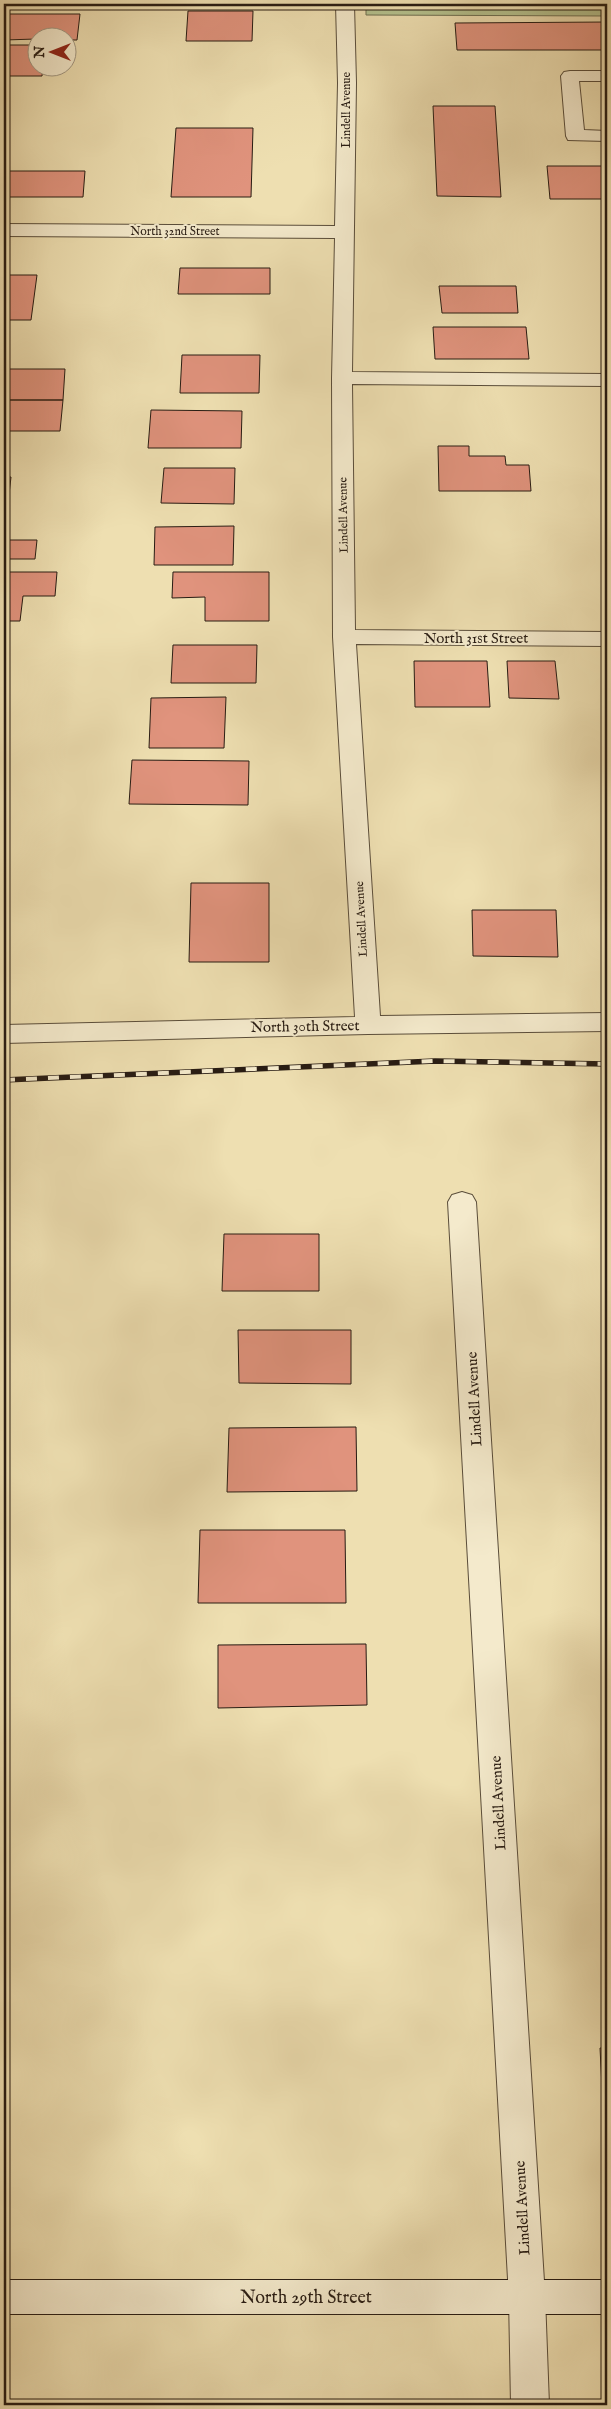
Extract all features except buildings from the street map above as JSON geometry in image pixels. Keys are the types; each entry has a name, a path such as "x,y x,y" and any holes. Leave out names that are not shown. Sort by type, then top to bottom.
{"street":[{"name":"Lindell Avenue","path":"345,4 347,83 342,378 344,637 368,1025"},
{"path":"607,76 570,76 575,136 607,136"},
{"name":"North 32nd Street","path":"4,230 345,232"},
{"path":"342,378 607,380"},
{"name":"North 31st Street","path":"344,637 607,638"},
{"name":"North 30th Street","path":"4,1034 368,1025 607,1022"},
{"name":"Lindell Avenue","path":"462,1202 527,2297 530,2405"},
{"name":"North 29th Street","path":"4,2297 607,2297"}],"green space":[{"path":"366,4 607,4 607,16 366,15"}],"railway":[{"path":"4,1080 435,1061 607,1064"}]}
